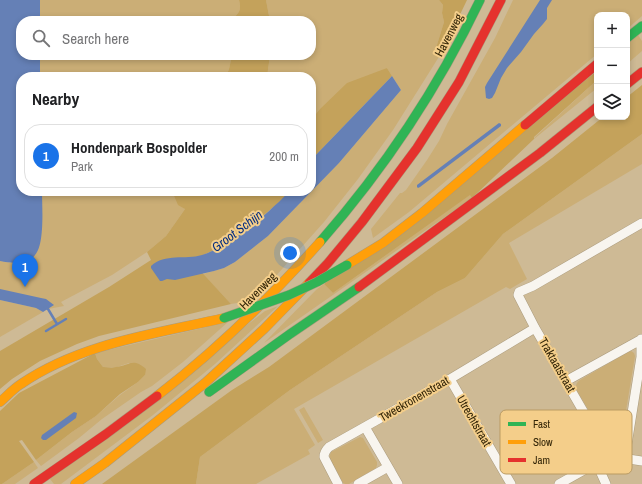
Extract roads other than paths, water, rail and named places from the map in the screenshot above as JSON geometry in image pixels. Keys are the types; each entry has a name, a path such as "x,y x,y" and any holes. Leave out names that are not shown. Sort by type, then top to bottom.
{"highway":[{"name":"Havenweg","path":"34,484 105,435 193,367 221,344 281,286 316,247 373,178 425,100 460,42 480,0"},
{"path":"75,484 105,463 205,383 264,329 328,263 362,222 421,142 459,82 501,0"},
{"path":"630,36 642,26"},
{"path":"0,401 21,385 68,359 117,342 224,318 289,296 317,282 382,243 422,213 594,67"},
{"path":"630,82 642,72"},
{"path":"105,463 137,445 364,283 540,153 594,109"}],"street":[{"name":"Traktaatstraat","path":"583,410 518,294 519,292 533,286 642,223"},
{"name":"Tweekronenstraat","path":"338,484 324,457 326,450 329,447 365,428 536,328"},
{"path":"566,381 642,339"},
{"path":"632,413 641,357 642,339"},
{"name":"Utrechtstraat","path":"450,379 500,466"},
{"path":"365,428 398,484"},
{"path":"632,459 642,461"},
{"path":"358,484 388,467"},
{"name":"Utrechtstraat","path":"504,474 510,484"},
{"path":"559,484 576,474"},
{"path":"601,474 606,484"}],"water":[{"path":"0,0 40,0 40,16 16,16 16,60 40,60 40,72 16,72 16,196 42,196 42,234 38,250 31,258 23,262 15,263 0,261"},
{"path":"540,0 552,0 547,8 547,19 507,68 492,98 486,98 485,87 487,83"},
{"path":"392,76 401,90 339,163 316,187 316,155"},
{"path":"499,123 501,126 420,187 417,187 417,185"},
{"path":"285,196 307,196 268,236 235,262 224,268 175,280 167,279 160,281 151,268 151,266 162,260 202,255 222,246 246,230"},
{"path":"0,289 46,299 54,305 43,312 36,308 0,300"},
{"path":"74,412 77,413 76,418 46,440 41,438 42,435"}],"waterway":[{"path":"45,307 48,309 57,324"},
{"path":"46,331 66,319"}],"place":[{"name":"Hondenpark Bospolder","path":"25,287"}],"water label":[{"name":"Groot Schijn","path":"237,231"}]}
